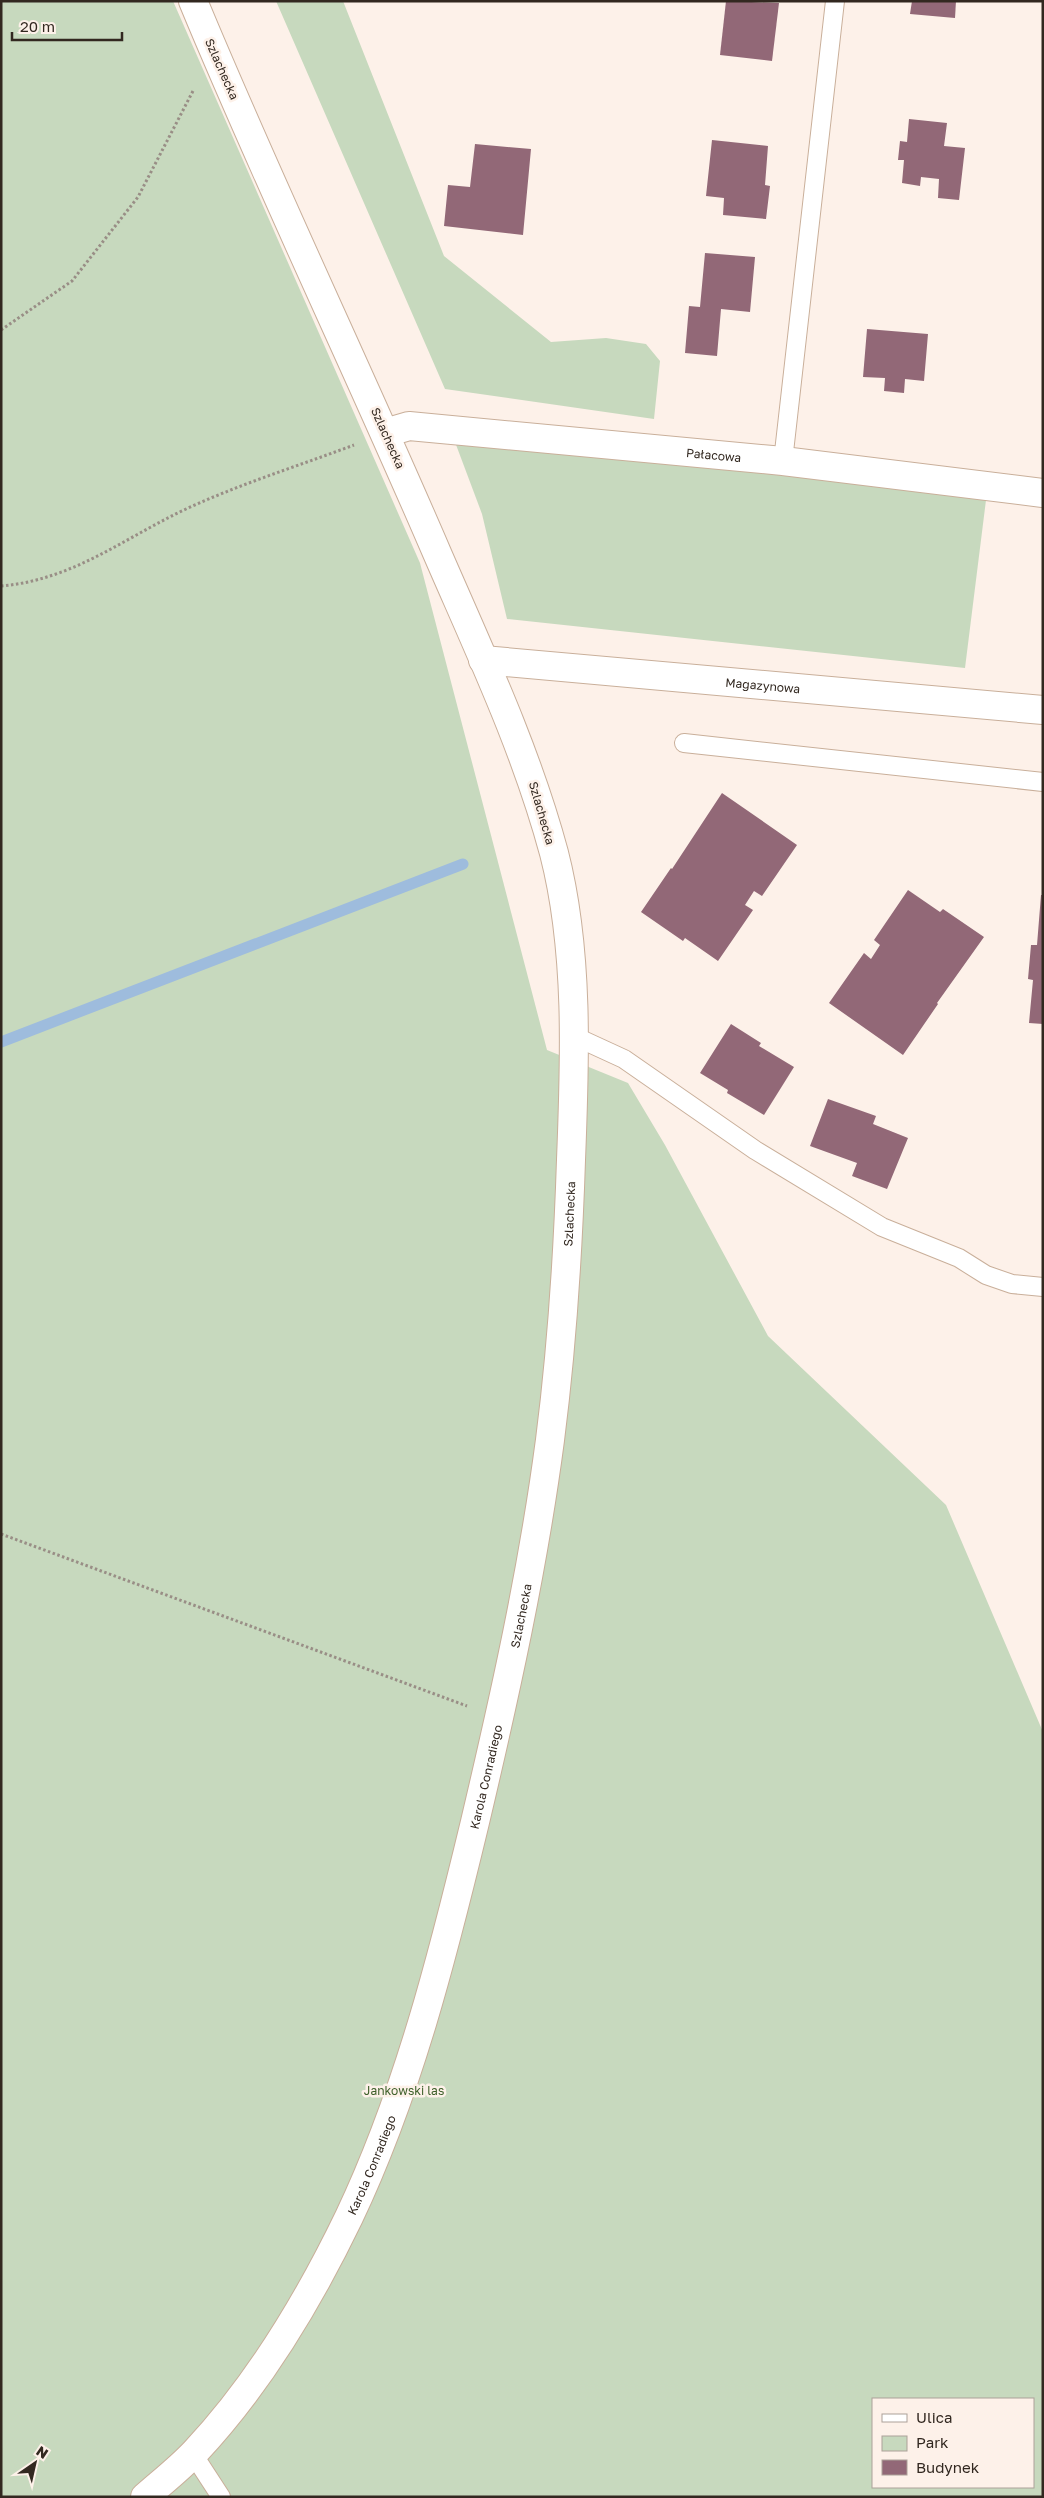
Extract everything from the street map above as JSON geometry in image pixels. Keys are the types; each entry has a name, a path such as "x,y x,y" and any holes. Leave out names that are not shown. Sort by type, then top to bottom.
{"street":[{"name":"Szlachecka","path":"193,1 385,433 527,762 556,859 568,931 574,1036 568,1258 550,1438 527,1584 507,1688"},
{"name":"Pałacowa","path":"385,433 409,426 783,461 1043,493"},
{"name":"Magazynowa","path":"483,660 1043,710"},
{"name":"Karola Conradiego","path":"145,2497 193,2454 234,2406 274,2352 348,2218 384,2135 411,2057 454,1913 507,1688"}],"lane":[{"path":"783,461 835,1"},
{"path":"684,743 1043,782"},
{"path":"574,1036 624,1059 754,1150 882,1226 959,1258 986,1275 1012,1284 1043,1287"},
{"path":"193,2454 221,2497"}],"path":[{"path":"1,330 72,281 138,197 214,51"},
{"path":"1,586 18,585 81,566 186,509 385,433"},
{"path":"1,1534 500,1718"}],"green space":[{"name":"Jankowski las","path":"1,1 173,1 420,563 547,1050 628,1083 665,1145 768,1336 946,1505 1043,1732 1043,2497 1,2497"},
{"path":"276,1 343,1 444,256 551,342 606,338 646,344 660,361 654,419 445,389"},
{"path":"452,434 986,500 965,668 507,619 482,514"}],"building":[{"path":"726,1 779,3 772,61 720,55"},
{"path":"912,1 956,1 955,18 910,14"},
{"path":"909,119 947,123 944,146 965,148 959,200 938,198 939,179 921,177 920,186 902,183 904,160 898,160 900,141 907,142"},
{"path":"712,140 768,146 765,185 770,186 766,219 723,215 724,198 706,196"},
{"path":"475,144 531,149 523,235 444,226 448,185 470,187"},
{"path":"705,253 755,257 750,312 721,309 717,356 685,353 689,306 700,307"},
{"path":"867,329 928,334 924,381 905,379 904,393 884,391 885,378 863,377"},
{"path":"722,793 797,845 762,896 754,891 745,905 753,910 718,961 685,938 683,941 641,912"},
{"path":"908,890 940,912 943,909 984,937 903,1055 829,1003 864,953 871,959 880,945 874,940"},
{"path":"1041,895 1043,895 1043,1024 1029,1023 1033,980 1028,979 1031,945 1037,945"},
{"path":"731,1024 761,1043 759,1046 794,1067 764,1115 727,1093 728,1090 700,1073"},
{"path":"828,1099 876,1116 873,1124 908,1138 887,1189 852,1176 857,1163 810,1146"}],"waterway":[{"path":"1,1042 463,864"}]}
